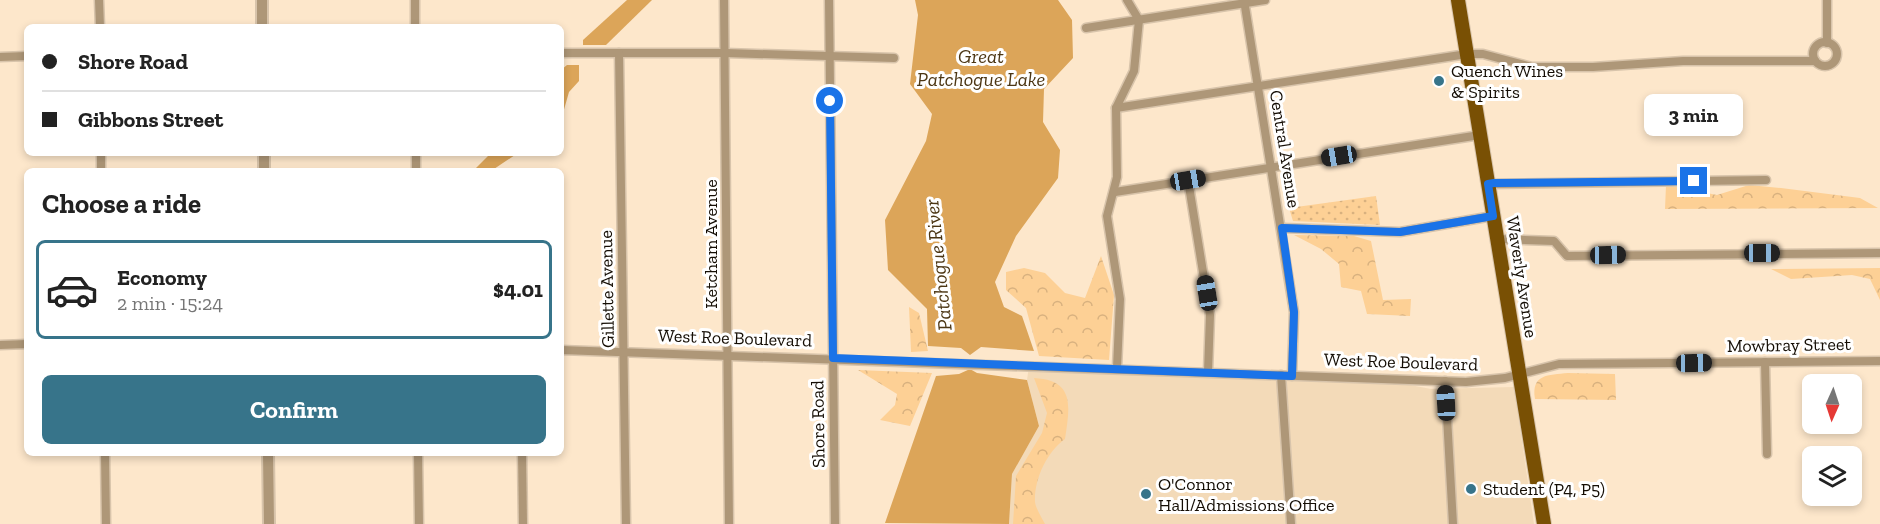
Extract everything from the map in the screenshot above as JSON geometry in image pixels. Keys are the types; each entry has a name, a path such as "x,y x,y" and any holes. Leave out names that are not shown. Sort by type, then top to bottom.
{"main road":[{"name":"Waverly Avenue","path":"1458,0 1544,524"}],"street":[{"path":"99,0 100,24"},
{"path":"262,0 262,24"},
{"path":"415,0 415,24"},
{"name":"Ketcham Avenue","path":"724,0 729,524"},
{"name":"Shore Road","path":"828,0 835,524"},
{"path":"1117,368 1120,299 1107,216 1115,192 1116,108 1134,72 1139,20 1127,0"},
{"path":"1086,28 1265,0"},
{"path":"1116,108 1258,84 1467,54 1483,54 1533,67 1593,67 1683,61 1815,61 1824,66 1834,61 1836,51 1827,43 1827,0"},
{"name":"Central Avenue","path":"1244,2 1294,312 1292,376"},
{"path":"1815,61 1814,50 1819,44 1827,43"},
{"name":"Gillette Avenue","path":"619,52 626,524"},
{"path":"564,53 726,53 894,58"},
{"path":"0,57 24,56"},
{"path":"1115,192 1480,135"},
{"path":"1188,180 1210,315 1208,372"},
{"path":"1488,184 1766,180"},
{"path":"1282,228 1400,232 1493,216"},
{"path":"1497,239 1554,241 1566,256 1880,253"},
{"path":"0,345 24,344"},
{"name":"West Roe Boulevard","path":"564,350 728,354 1444,381 1484,381 1519,374"},
{"name":"Mowbray Street","path":"1519,374 1559,364 1880,361"},
{"path":"1765,362 1767,454"},
{"path":"1281,375 1291,524"},
{"path":"1444,381 1453,524"},
{"path":"105,456 106,524"},
{"path":"268,456 269,524"},
{"path":"418,456 419,524"},
{"path":"522,456 523,524"}],"shaded area":[{"path":"1029,366 1368,377 1431,389 1514,387 1534,524 1009,524 1012,474 1039,426 1027,380"}],"green space":[{"path":"1666,185 1717,195 1749,185 1781,188 1860,198 1878,208 1665,209"},
{"path":"1376,196 1380,225 1293,221 1289,208"},
{"path":"1294,235 1354,236 1371,241 1383,300 1411,299 1410,316 1367,314 1361,291 1341,287 1339,264 1321,249"},
{"path":"1101,256 1114,295 1109,360 1039,356 1026,308 1006,290 1006,272 1024,268 1045,273 1065,293 1085,298"},
{"path":"1880,268 1880,300 1870,279 1852,275 1791,279 1771,269"},
{"path":"909,307 919,313 928,351 911,352"},
{"path":"858,370 932,373 910,426 880,420 895,405 897,394"},
{"path":"1568,373 1615,374 1616,400 1535,399 1534,391 1538,380"},
{"path":"1034,378 1047,380 1063,389 1068,406 1067,427 1065,439 1047,459 1039,475 1035,502 1045,524 1013,524 1016,476 1042,433 1047,413"}],"water":[{"path":"627,0 652,0 606,45 583,45 583,40"},
{"name":"Great Patchogue Lake","path":"915,0 1058,0 1072,20 1073,58 1044,89 1043,122 1060,150 1058,178 1016,236 995,282 1004,307 1022,316 1034,351 981,347 970,355 961,348 928,346 927,309 888,270 885,220 926,141 932,114 910,84 918,15"},
{"path":"567,65 579,65 579,81 569,92 564,110 564,68"},
{"path":"488,156 514,156 496,168 476,168"},
{"path":"970,369 977,373 1027,380 1039,426 1012,474 1009,524 885,523 936,376 959,374"}],"place":[{"name":"Quench Wines & Spirits","path":"1439,81"},
{"name":"Student (P4, P5)","path":"1471,489"},
{"name":"O'Connor Hall/Admissions Office","path":"1146,494"}],"route":[{"path":"830,101 833,358 1292,376 1294,312 1282,228 1400,232 1493,216 1488,184 1494,183 1694,181"}],"water label":[{"name":"Patchogue River","path":"938,265"}]}
